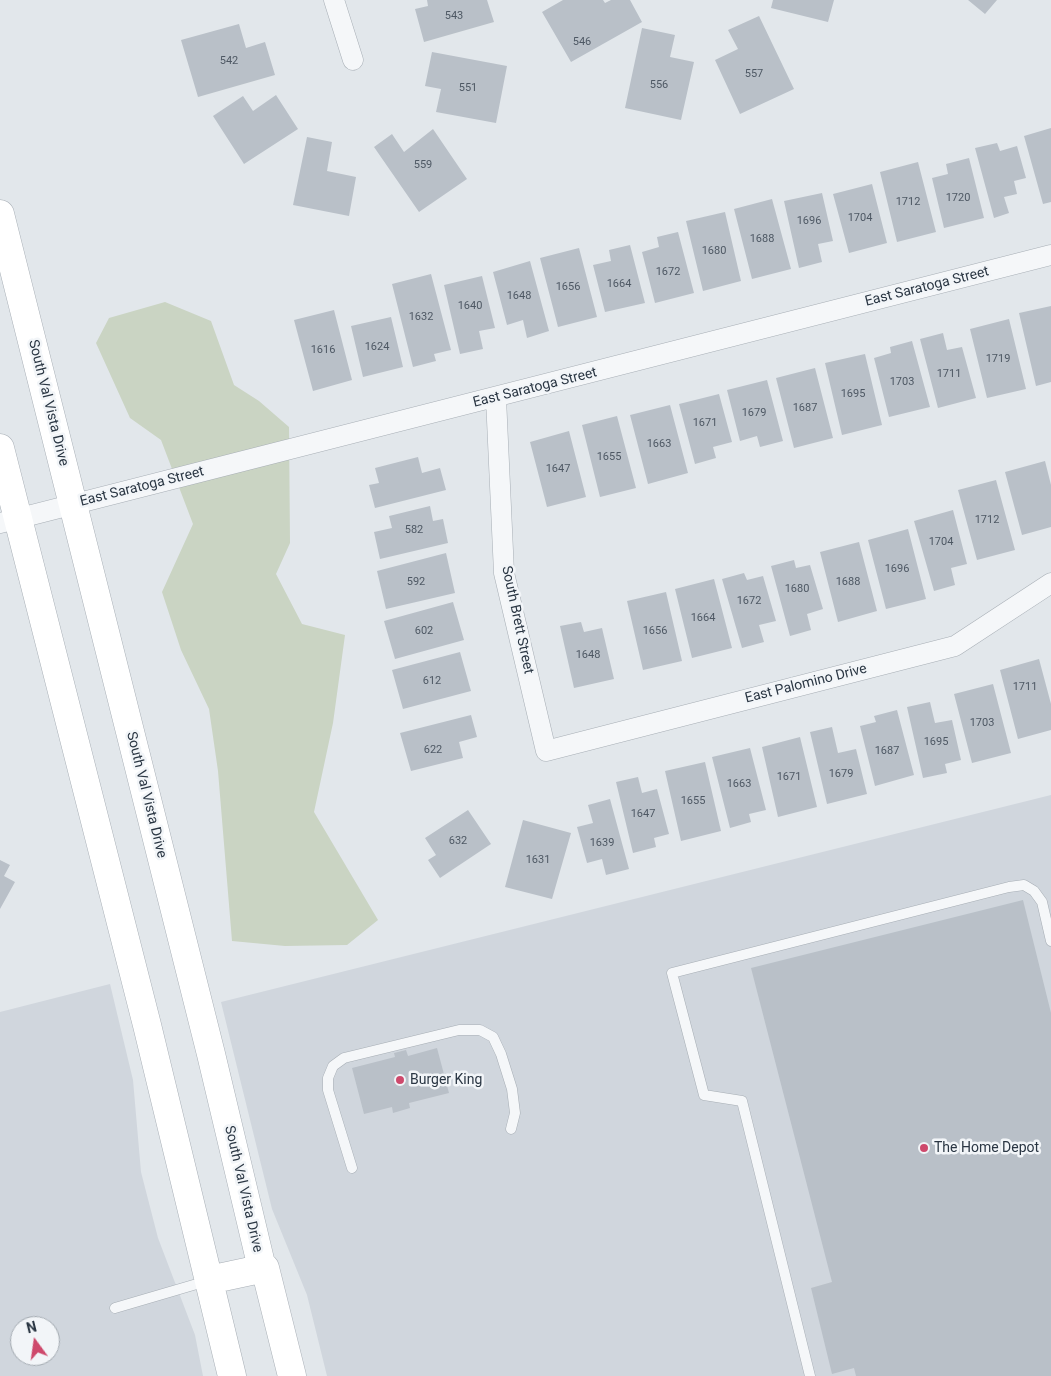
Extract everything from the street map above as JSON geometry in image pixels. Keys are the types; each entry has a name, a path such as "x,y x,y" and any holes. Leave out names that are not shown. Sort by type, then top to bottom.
{"main road":[{"name":"South Val Vista Drive","path":"0,214 211,1054 261,1264 265,1268 292,1376"},
{"path":"0,448 9,521 145,1016 232,1376"},
{"path":"209,1280 265,1268"}],"street":[{"path":"334,0 353,60"},
{"name":"East Saratoga Street","path":"9,521 1051,255"},
{"name":"South Brett Street","path":"496,398 504,573 546,751"},
{"name":"East Palomino Drive","path":"546,751 955,646 1051,583"}],"lane":[{"path":"810,1376 742,1101 704,1095 672,973 1024,885 1034,891 1042,902 1051,941"},
{"path":"352,1168 328,1090 328,1078 334,1066 344,1058 459,1030 480,1030 492,1037 501,1054 512,1089 515,1113 511,1129"},
{"path":"115,1308 209,1280"}],"shaded area":[{"path":"1051,795 1051,1376 327,1376 307,1295 272,1209 221,1002"},
{"path":"110,984 133,1080 141,1172 158,1238 195,1335 203,1376 0,1376 0,1012"}],"green space":[{"path":"165,302 211,321 234,385 259,401 289,427 290,543 276,574 302,624 345,635 333,723 314,812 378,920 347,945 285,946 232,941 218,771 209,709 181,650 162,592 193,524 161,440 130,418 96,343 109,318"}],"building":[{"path":"427,0 487,0 494,22 424,42 415,9 428,6"},
{"path":"563,0 603,0 605,3 611,0 630,0 642,22 571,62 542,12"},
{"path":"773,0 834,0 828,22 771,8"},
{"path":"968,0 997,0 985,14"},
{"path":"759,16 794,89 740,114 715,60 738,49 728,30"},
{"path":"239,24 246,48 265,42 275,75 198,97 181,40"},
{"path":"642,28 675,35 670,57 694,62 681,120 625,108"},
{"path":"432,52 507,66 496,123 436,112 441,89 425,86"},
{"path":"276,95 298,129 244,164 213,116 243,96 253,111"},
{"path":"1051,128 1051,202 1043,204 1024,136"},
{"path":"433,129 467,179 419,212 374,147 392,134 404,152"},
{"path":"307,137 332,142 327,171 356,177 349,216 293,205"},
{"path":"997,143 1000,151 1017,146 1026,178 1014,181 1017,194 1004,197 1009,213 994,218 975,148"},
{"path":"969,158 984,218 944,228 932,178 948,174 946,164"},
{"path":"918,162 936,232 897,242 880,172"},
{"path":"872,184 887,243 849,253 833,194"},
{"path":"822,193 833,241 818,244 822,262 799,268 784,201"},
{"path":"772,199 791,269 752,279 734,209"},
{"path":"725,212 741,281 703,291 686,221"},
{"path":"678,232 694,293 655,303 642,252 659,247 657,237"},
{"path":"630,245 645,303 605,312 593,265 611,261 609,250"},
{"path":"579,248 597,317 558,327 540,258"},
{"path":"530,261 549,331 527,338 523,320 507,325 493,272"},
{"path":"431,274 451,350 434,354 436,361 413,367 392,284"},
{"path":"482,276 495,328 479,331 483,349 460,354 444,285"},
{"path":"1051,306 1051,382 1036,386 1019,313"},
{"path":"334,310 352,380 313,391 294,320"},
{"path":"391,317 403,367 363,377 351,326"},
{"path":"1009,319 1026,389 987,398 970,329"},
{"path":"943,333 947,350 962,347 976,398 938,408 920,339"},
{"path":"912,341 930,407 889,417 874,358 891,353 890,347"},
{"path":"865,354 882,425 842,435 825,363"},
{"path":"815,368 833,438 794,448 776,378"},
{"path":"767,380 783,441 760,447 757,436 740,441 727,390"},
{"path":"719,394 732,442 713,447 716,458 695,464 679,404"},
{"path":"670,405 688,473 648,484 630,415"},
{"path":"617,416 636,488 600,497 582,425"},
{"path":"569,431 586,497 547,507 530,442"},
{"path":"418,457 422,473 440,468 446,490 375,508 369,485 379,483 375,468"},
{"path":"1045,461 1051,485 1051,527 1022,535 1005,472"},
{"path":"996,480 1015,550 977,560 958,490"},
{"path":"430,506 433,521 443,519 448,543 380,559 374,532 392,528 389,516"},
{"path":"953,510 967,564 951,568 955,585 934,591 914,521"},
{"path":"908,529 926,599 886,609 868,540"},
{"path":"859,542 877,611 838,622 820,552"},
{"path":"446,553 455,593 386,609 377,571"},
{"path":"794,560 796,568 810,565 823,609 807,614 811,630 790,636 771,566"},
{"path":"744,573 747,580 763,576 776,621 759,625 764,642 742,648 722,579"},
{"path":"714,579 732,648 692,658 675,589"},
{"path":"666,592 682,661 643,670 627,601"},
{"path":"453,602 464,640 395,659 384,621"},
{"path":"581,622 584,632 602,628 614,679 574,688 560,626"},
{"path":"460,652 471,691 403,709 392,670"},
{"path":"1039,659 1051,704 1051,730 1018,739 1000,670"},
{"path":"993,684 1011,753 972,763 954,694"},
{"path":"930,702 935,723 952,720 961,760 945,764 947,773 923,778 907,707"},
{"path":"897,710 914,775 875,786 860,726 876,722 874,716"},
{"path":"471,715 477,737 459,742 463,758 411,771 400,733"},
{"path":"832,727 838,753 856,749 867,794 827,804 810,732"},
{"path":"800,737 817,807 778,817 762,747"},
{"path":"750,748 766,810 749,814 751,822 730,828 712,757"},
{"path":"705,762 721,831 681,841 665,771"},
{"path":"638,777 642,793 657,789 669,834 654,838 656,847 633,853 616,782"},
{"path":"610,799 629,869 606,875 602,859 587,863 577,827 593,823 588,805"},
{"path":"468,810 491,844 440,878 428,860 436,855 425,838"},
{"path":"523,820 571,833 552,899 505,887"},
{"path":"0,860 10,865 4,876 15,882 0,909"},
{"name":"The Home Depot","path":"1023,900 1051,1013 1051,1376 856,1376 854,1368 832,1374 811,1288 832,1282 751,968"},
{"name":"Burger King","path":"437,1048 449,1093 409,1103 410,1108 393,1113 392,1107 364,1114 352,1068 395,1057 394,1053 406,1050 408,1056"}],"place":[{"name":"Burger King","path":"400,1080"},
{"name":"The Home Depot","path":"924,1148"}]}
